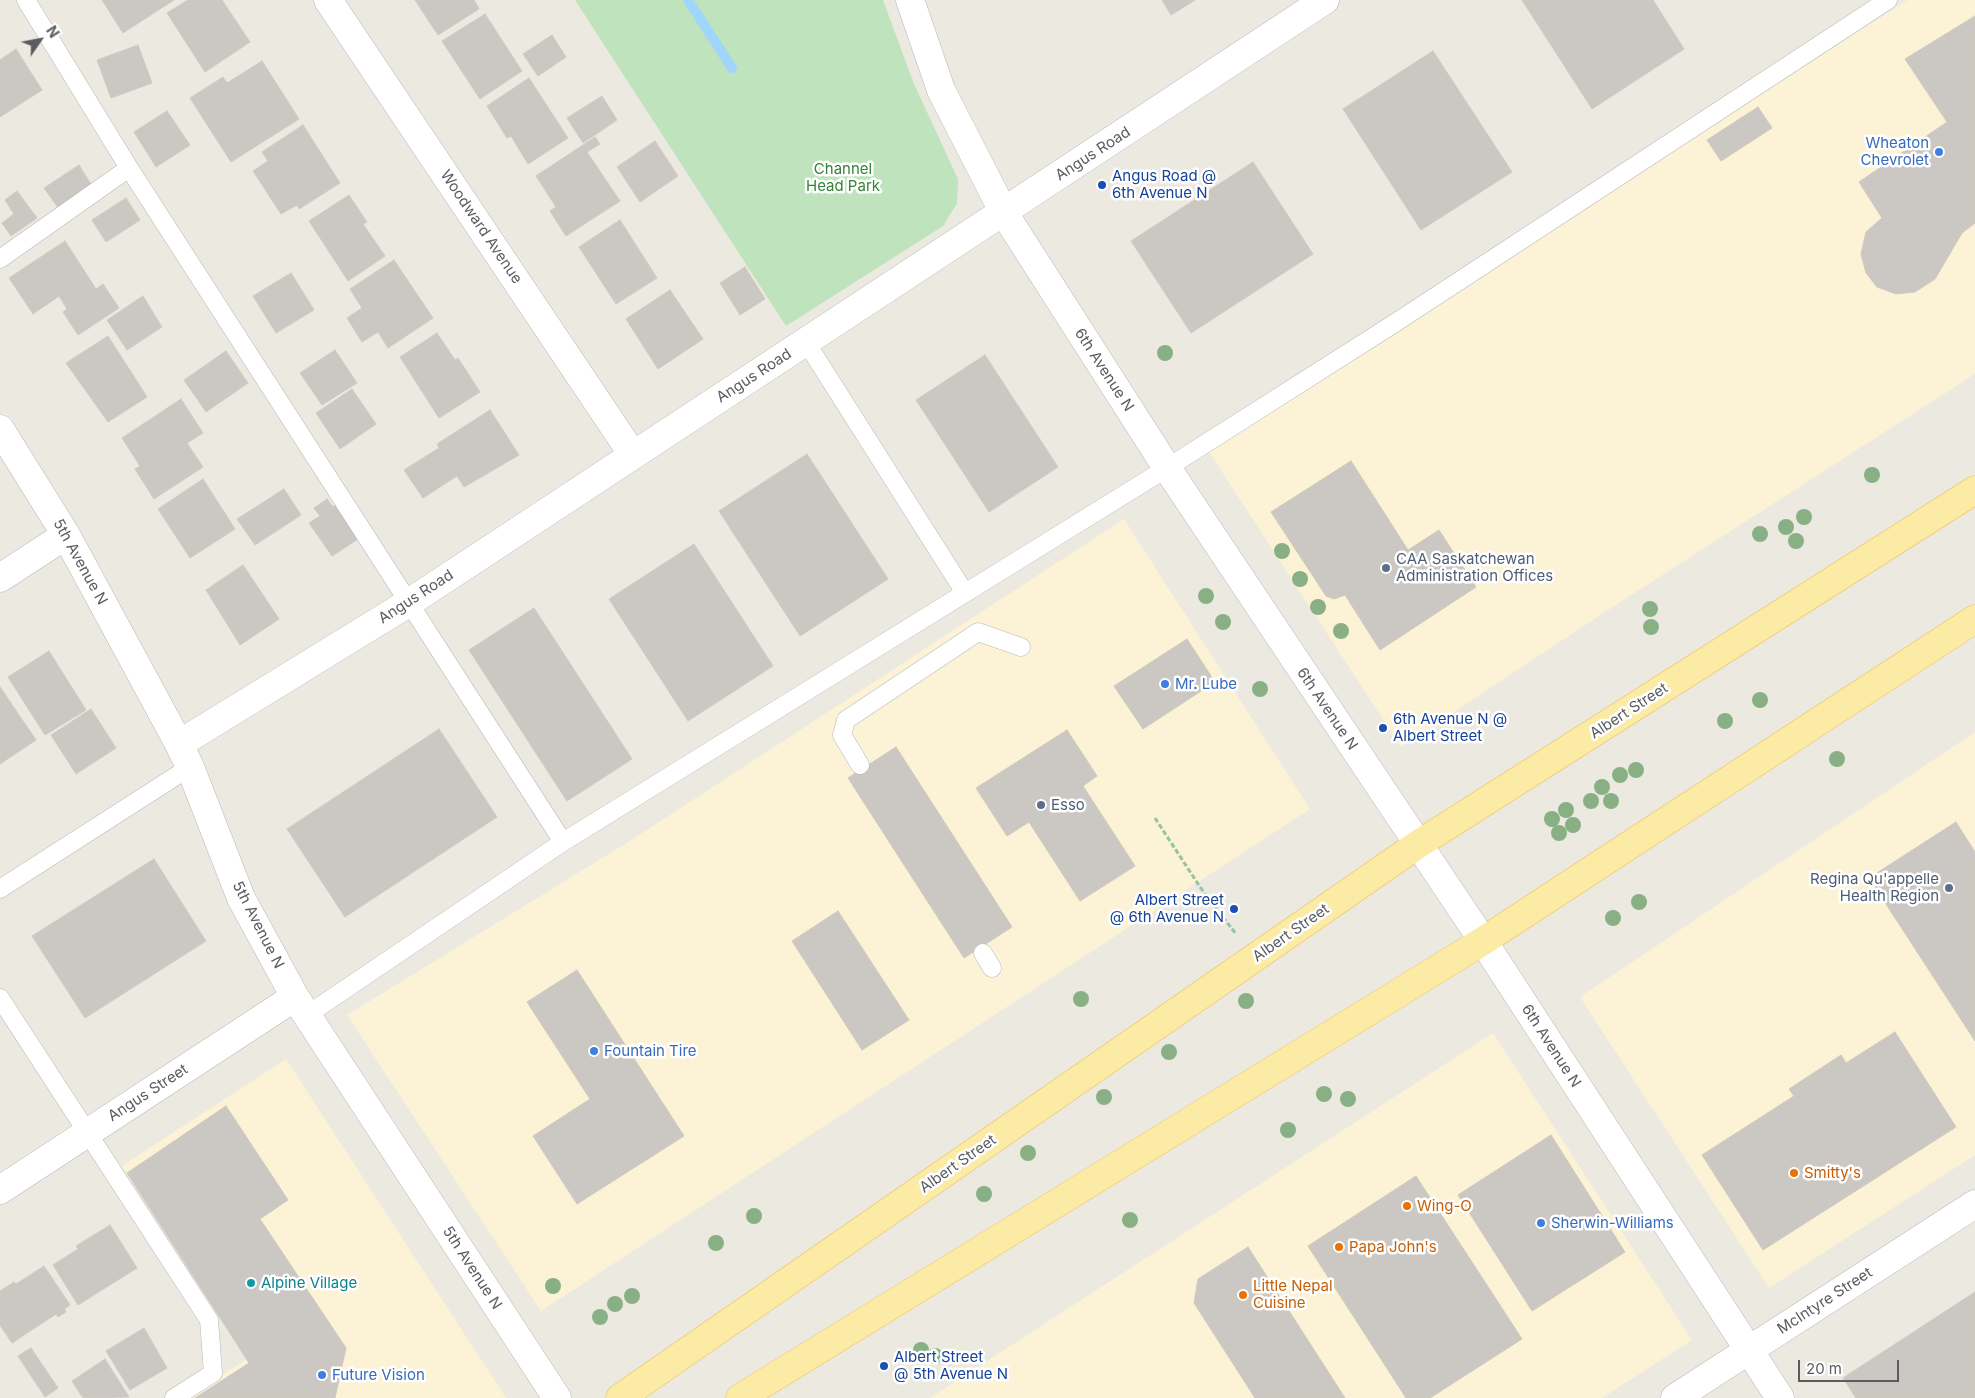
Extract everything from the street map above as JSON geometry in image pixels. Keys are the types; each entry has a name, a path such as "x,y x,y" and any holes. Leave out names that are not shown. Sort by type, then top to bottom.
{"main road":[{"name":"Albert Street","path":"620,1398 1417,845 1975,490"},
{"path":"740,1398 1483,941 1975,619"}],"street":[{"name":"Woodward Avenue","path":"328,0 633,455"},
{"name":"6th Avenue N","path":"910,0 941,90 1004,213 1167,468 1417,845 1483,941 1780,1398"},
{"name":"Angus Road","path":"185,755 410,602 1004,213 1325,0"},
{"name":"5th Avenue N","path":"0,429 66,535 185,755 241,898 301,1006 557,1398"},
{"path":"0,578 66,535"},
{"name":"Angus Street","path":"0,1190 86,1133 301,1006"},
{"name":"McIntyre Street","path":"1675,1398 1975,1204"}],"lane":[{"path":"26,0 129,168 563,842"},
{"path":"301,1006 1167,468 1395,323 1888,0"},
{"path":"0,259 129,168"},
{"path":"806,342 965,593"},
{"path":"860,764 842,735 846,720 978,632 1021,647"},
{"path":"0,889 185,755"},
{"path":"0,998 209,1320 213,1373 174,1398"}],"path":[{"path":"1155,818 1200,886 1254,959"}],"shaded area":[{"path":"1907,0 1975,0 1975,374 1608,610 1401,747 1209,452"},
{"path":"1124,519 1310,809 541,1311 347,1015 633,839"},
{"path":"1975,732 1975,1155 1769,1288 1580,997"},
{"path":"1493,1033 1692,1340 1602,1398 930,1398"},
{"path":"286,1059 506,1398 186,1398 247,1359 122,1166"}],"green space":[{"name":"Channel Head Park","path":"575,0 883,0 914,84 958,179 957,203 943,226 786,326"}],"building":[{"path":"102,0 174,0 123,33"},
{"path":"188,0 222,0 250,42 205,72 167,13"},
{"path":"415,0 474,0 479,9 438,35"},
{"path":"1162,0 1195,0 1171,15"},
{"path":"1522,0 1653,0 1684,49 1592,109"},
{"path":"485,14 522,71 480,99 442,41"},
{"name":"Wheaton Chevrolet","path":"1975,16 1975,223 1962,233 1935,279 1915,292 1896,294 1877,287 1866,273 1861,254 1866,232 1882,218 1859,182 1947,122 1905,59"},
{"path":"552,35 566,57 538,76 523,54"},
{"path":"138,45 152,83 111,98 97,60"},
{"path":"16,49 42,90 0,117 0,60"},
{"path":"1433,51 1512,172 1421,230 1343,109"},
{"path":"262,61 299,119 231,162 190,98 223,77 227,83"},
{"path":"529,78 568,138 528,164 511,136 507,138 487,106"},
{"path":"602,96 617,120 583,143 567,118"},
{"path":"1758,107 1772,128 1721,161 1707,140"},
{"path":"167,111 190,145 156,167 134,132"},
{"path":"303,125 340,183 299,209 297,205 281,214 253,171 268,161 262,152"},
{"path":"595,137 600,144 587,152 620,201 566,236 550,211 556,207 536,176"},
{"path":"655,141 678,176 640,202 617,167"},
{"path":"1253,162 1313,254 1191,333 1131,241"},
{"path":"79,165 92,186 59,209 44,188"},
{"path":"17,191 37,218 11,236 2,223 14,214 5,200"},
{"path":"349,195 367,222 363,224 385,256 348,281 309,221"},
{"path":"126,198 140,220 106,242 92,220"},
{"path":"620,220 657,278 616,304 579,247"},
{"path":"65,241 96,289 103,284 119,308 78,335 63,312 67,309 59,296 33,314 9,278"},
{"path":"394,260 433,318 388,348 378,332 362,342 347,318 362,308 350,289"},
{"path":"745,267 765,299 740,315 720,283"},
{"path":"291,273 314,310 276,333 253,296"},
{"path":"670,290 703,339 658,369 626,319"},
{"path":"143,296 162,327 127,350 107,320"},
{"path":"437,333 455,360 458,358 480,392 439,418 400,357"},
{"path":"108,336 147,397 108,422 66,363"},
{"path":"335,350 357,383 322,405 300,373"},
{"path":"226,351 248,383 206,412 184,380"},
{"path":"985,355 1058,467 989,512 916,400"},
{"path":"352,389 376,424 340,449 316,413"},
{"path":"181,399 203,433 187,443 203,467 154,499 135,469 140,466 122,438"},
{"path":"490,410 519,455 464,487 457,476 423,498 404,470 439,448 437,444"},
{"path":"807,454 888,579 800,636 719,511"},
{"name":"CAA Saskatchewan Administration Offices","path":"1351,461 1408,550 1439,530 1476,587 1380,650 1345,595 1334,599 1326,596 1271,512"},
{"path":"203,479 235,529 190,558 158,509"},
{"path":"284,489 301,515 255,545 237,519"},
{"path":"327,499 333,507 335,505 358,539 332,556 309,523 320,516 314,508"},
{"path":"694,544 773,666 688,721 609,599"},
{"path":"243,565 279,619 240,645 206,590"},
{"path":"534,608 632,759 567,801 469,650"},
{"name":"Mr. Lube","path":"1187,639 1215,682 1143,729 1114,686"},
{"path":"49,651 86,710 45,735 8,677"},
{"path":"0,687 36,740 0,764"},
{"path":"91,709 116,748 76,774 51,735"},
{"path":"439,729 497,817 345,917 287,829"},
{"name":"Esso","path":"1067,730 1097,776 1083,786 1135,866 1080,901 1029,822 1007,836 976,788"},
{"path":"896,747 1012,927 964,958 848,778"},
{"path":"1956,822 1975,852 1975,1041 1869,878"},
{"path":"154,859 206,941 85,1018 32,936"},
{"path":"838,911 909,1020 862,1050 792,941"},
{"name":"Fountain Tire","path":"577,970 684,1136 577,1204 533,1136 590,1099 527,1002"},
{"path":"1895,1032 1956,1127 1763,1250 1702,1155 1794,1096 1789,1089 1841,1055 1846,1063"},
{"name":"Alpine Village","path":"226,1106 288,1200 260,1219 346,1348 335,1398 195,1398 249,1363 127,1173"},
{"name":"Sherwin-Williams","path":"1551,1135 1625,1252 1532,1311 1458,1195"},
{"path":"1416,1176 1522,1339 1430,1398 1406,1398 1308,1246"},
{"path":"110,1225 137,1268 78,1305 53,1265 78,1249 76,1246"},
{"path":"1248,1247 1345,1398 1255,1398 1194,1303 1198,1279"},
{"path":"44,1266 70,1305 64,1309 66,1312 58,1317 56,1314 12,1343 0,1325 0,1291 14,1282 16,1284"},
{"path":"1975,1292 1975,1398 1856,1398 1843,1378"},
{"path":"144,1328 167,1368 130,1390 106,1351"},
{"path":"31,1348 58,1388 45,1397 18,1356"},
{"path":"105,1359 129,1397 83,1398 72,1381"}],"waterway":[{"path":"688,0 732,68"}],"place":[{"name":"Wheaton Chevrolet","path":"1939,152"},
{"name":"Angus Road @ 6th Avenue N","path":"1102,185"},
{"name":"CAA Saskatchewan Administration Offices","path":"1386,568"},
{"name":"Mr. Lube","path":"1165,684"},
{"name":"6th Avenue N @ Albert Street","path":"1383,728"},
{"name":"Esso","path":"1041,805"},
{"name":"Regina Qu'appelle Health Region","path":"1949,888"},
{"name":"Albert Street @ 6th Avenue N","path":"1234,909"},
{"name":"Fountain Tire","path":"594,1051"},
{"name":"Smitty's","path":"1794,1173"},
{"name":"Wing-O","path":"1407,1206"},
{"name":"Sherwin-Williams","path":"1541,1223"},
{"name":"Papa John's","path":"1339,1247"},
{"name":"Alpine Village","path":"251,1283"},
{"name":"Little Nepal Cuisine","path":"1243,1295"},
{"name":"Albert Street @ 5th Avenue N","path":"884,1366"},
{"name":"Future Vision","path":"322,1375"}]}
